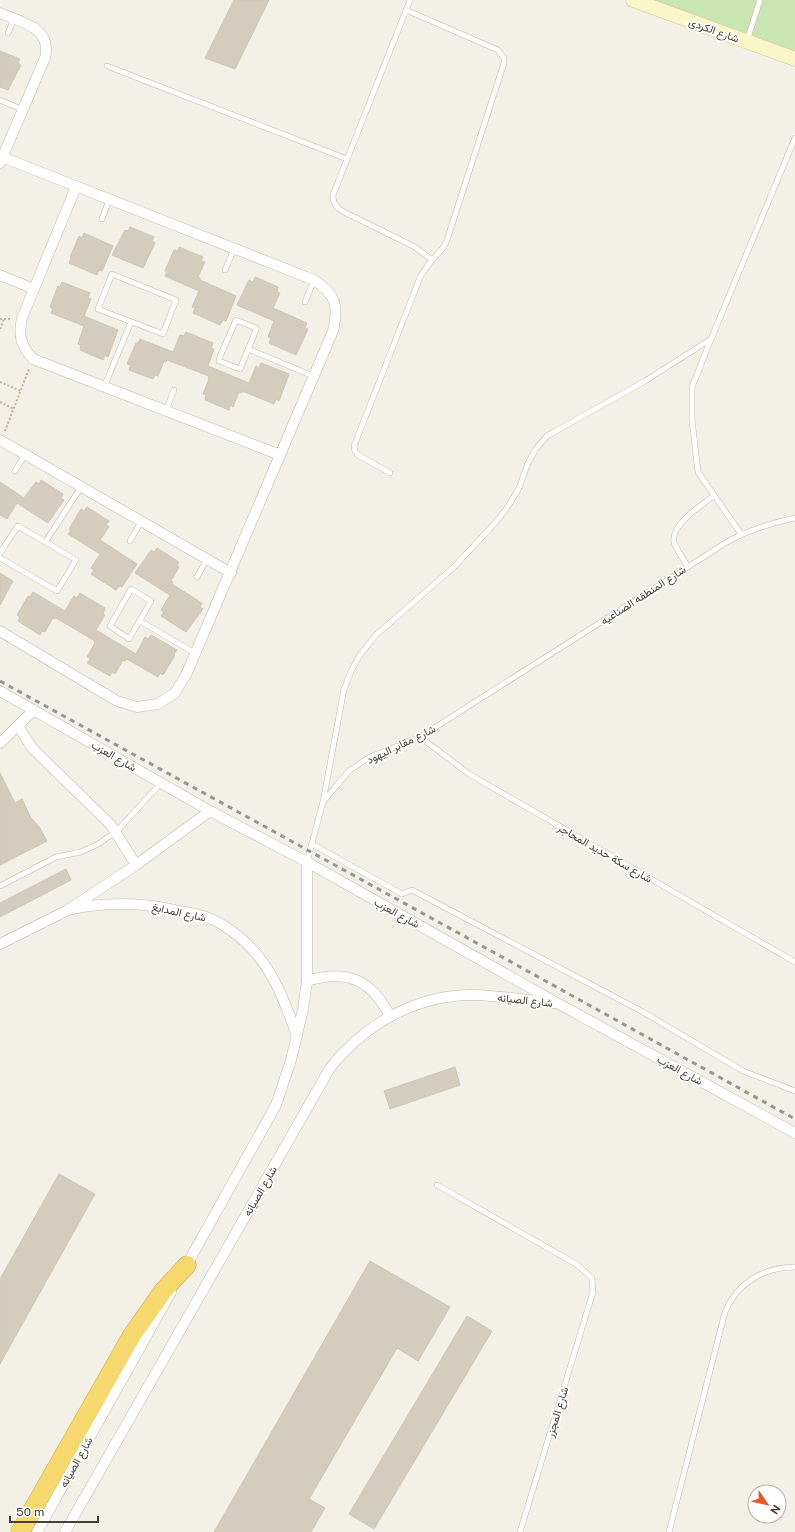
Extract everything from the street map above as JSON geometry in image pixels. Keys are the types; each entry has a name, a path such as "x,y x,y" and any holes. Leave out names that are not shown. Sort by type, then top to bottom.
{"highway":[{"path":"20,1532 136,1330 163,1291 187,1265"}],"street":[{"name":"شارع الكردى","path":"633,0 655,4 747,42 795,59"},
{"path":"0,13 33,27 40,32 45,40 47,49 23,110 1,159 314,280 326,289 334,301 336,316 333,331 231,573 186,675 175,693 158,704 137,707 117,701 0,631"},
{"path":"76,187 22,318 20,329 21,340 25,351 33,359 280,455"},
{"path":"0,275 34,289"},
{"path":"1,441 231,573"},
{"name":"شارع العزب","path":"0,691 161,784 307,862 559,1004 795,1133"},
{"path":"0,743 34,710"},
{"path":"18,726 33,749 111,825 136,865"},
{"name":"شارع المدابغ","path":"0,944 68,910 136,865 210,811"},
{"name":"شارع الصيانه","path":"36,1532 276,1105 297,1037 307,981 307,862"},
{"name":"شارع المدابغ","path":"68,910 101,904 138,904 207,917 219,922 250,946 267,967 280,991 297,1037"},
{"path":"307,981 323,976 340,976 356,980 371,989 383,1001 390,1016"},
{"name":"شارع الصيانه","path":"64,1532 330,1068 340,1056 357,1039 376,1024 390,1016 422,1003 456,996 491,996 559,1004"}],"lane":[{"path":"410,0 333,194 333,201 342,211 415,247 432,260"},
{"path":"747,42 760,0"},
{"path":"390,473 358,455 354,446 421,275 448,240 504,63 504,58 498,50 406,10"},
{"path":"8,34 14,19"},
{"path":"107,66 347,159"},
{"path":"0,100 23,110"},
{"path":"741,534 713,496 698,472 692,420 692,387 795,138"},
{"path":"102,219 109,200"},
{"path":"226,270 234,249"},
{"path":"112,274 176,300 163,334 131,322 98,309 112,274"},
{"path":"305,302 314,280"},
{"path":"236,320 256,329 248,349 240,369 219,360 236,320"},
{"path":"104,386 131,322"},
{"path":"323,802 344,689 352,669 360,655 372,640 454,567 483,537 507,508 519,488 528,463 536,449 547,436 645,381 711,339"},
{"path":"248,349 313,376"},
{"path":"166,411 174,390"},
{"path":"15,471 24,455"},
{"path":"46,541 81,487"},
{"path":"688,567 674,542 676,529 685,519 713,496"},
{"name":"شارع المنطقه الصناعيه","path":"498,688 741,534 773,523 795,518"},
{"path":"130,541 141,522"},
{"path":"0,553 18,526 46,541 76,560 57,592 0,558"},
{"path":"197,577 207,559"},
{"path":"131,589 151,601 140,621 129,639 110,627 131,589"},
{"path":"140,621 195,653"},
{"name":"شارع مقابر اليهود","path":"307,862 323,802 350,770 370,757 420,737 498,688"},
{"name":"شارع سكة حديد المحاجر","path":"420,737 469,774 795,962"},
{"path":"0,886 56,857 81,852 98,844 116,832 161,784"},
{"path":"312,844 402,894 412,890 643,1012 743,1071 795,1091"},
{"name":"شارع المجزر","path":"437,1185 576,1264 592,1278 593,1292 520,1532"},
{"path":"669,1532 729,1301 744,1284 759,1276 780,1267 795,1267"}],"path":[{"path":"0,329 4,319"},
{"path":"1,441 33,359"},
{"path":"0,382 21,391"},
{"path":"0,402 14,409"}],"green space":[{"path":"652,0 795,0 795,54"}],"building":[{"path":"234,0 269,0 235,69 205,58"},
{"path":"0,51 20,59 18,63 21,65 8,90 0,87"},
{"path":"130,227 154,237 152,241 155,243 143,268 112,255 125,230 128,231"},
{"path":"84,233 113,246 102,271 99,270 97,275 69,263 79,236 82,238"},
{"path":"179,247 203,257 201,261 205,262 198,277 200,280 236,296 226,321 223,320 220,325 193,313 195,308 192,307 199,291 165,276 167,271 165,271 174,250 178,251"},
{"path":"255,277 278,287 277,292 280,293 273,308 307,323 305,328 308,329 296,355 269,343 271,338 268,337 274,321 237,305 249,280 253,282"},
{"path":"62,282 90,293 88,298 91,299 84,316 118,330 108,357 105,355 103,360 80,350 81,345 78,344 84,326 51,313 53,309 50,307 58,286 60,287"},
{"path":"186,332 213,343 211,348 214,349 208,366 249,383 256,366 259,368 261,363 289,374 279,401 276,399 274,404 242,391 242,393 239,392 233,407 230,405 229,410 205,400 206,395 203,394 209,376 167,360 166,362 164,361 158,376 155,375 153,379 129,370 131,365 127,364 136,343 138,343 140,339 173,352 180,335 184,336"},
{"path":"41,480 63,494 61,498 64,500 48,523 17,503 7,519 0,515 0,482 24,498 36,482 39,484"},
{"path":"87,507 109,521 106,525 109,527 100,540 137,564 122,587 119,586 116,590 91,574 94,570 91,568 100,554 68,534 71,530 69,529 81,509 84,511"},
{"path":"157,548 179,562 177,566 179,567 171,581 173,582 172,584 202,603 200,607 203,609 186,632 161,616 164,612 161,610 170,595 135,573 151,550 154,552"},
{"path":"0,573 13,581 0,605"},
{"path":"33,592 65,611 74,596 77,598 80,593 105,608 103,613 105,615 96,630 136,654 145,637 148,639 151,635 177,650 174,654 175,655 163,675 160,673 158,677 127,659 125,661 123,660 115,674 112,672 110,676 87,663 90,659 87,657 95,641 56,618 53,618 45,632 42,631 40,635 18,621 20,617 17,615 28,596 30,597"},
{"path":"0,773 15,803 22,799 31,818 40,828 47,841 0,865"},
{"path":"66,869 71,880 0,917 0,903"},
{"path":"455,1067 460,1085 390,1109 384,1091"},
{"path":"59,1174 95,1194 0,1364 0,1279"},
{"path":"370,1261 450,1307 418,1361 397,1348 309,1499 325,1508 311,1532 214,1532"},
{"path":"467,1316 492,1331 374,1529 349,1514"}],"railway":[{"path":"0,681 795,1119"}]}
